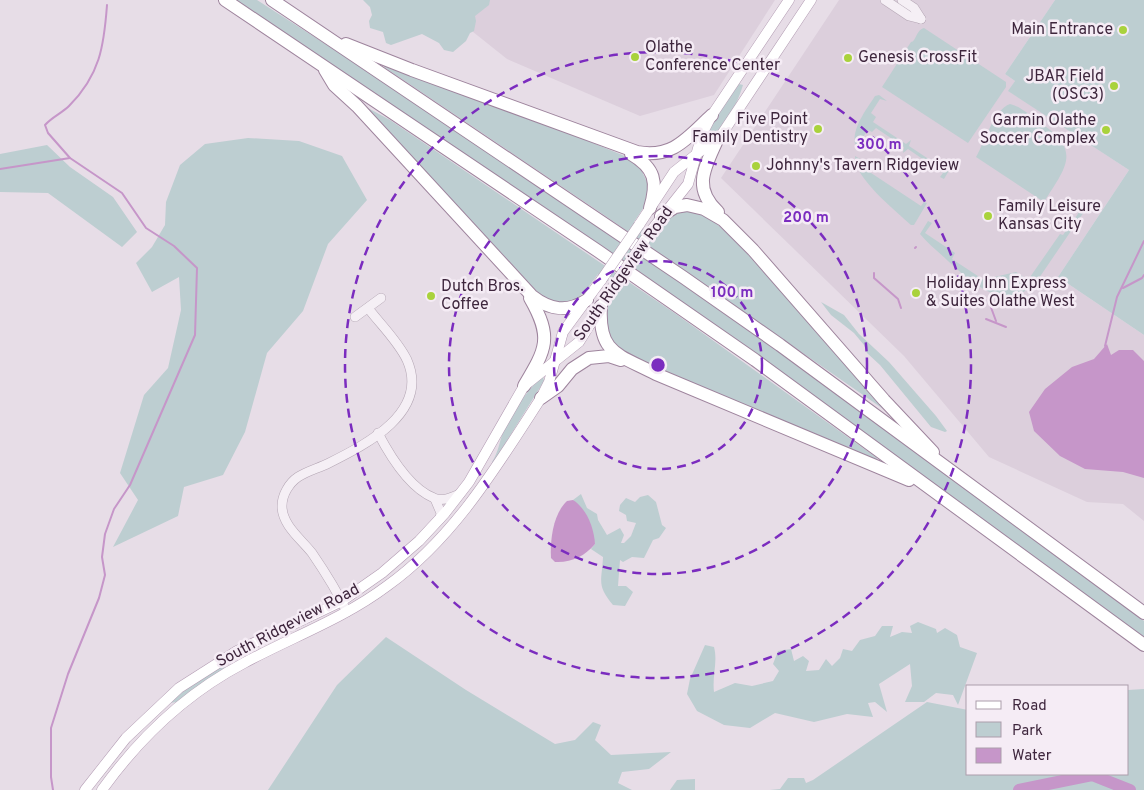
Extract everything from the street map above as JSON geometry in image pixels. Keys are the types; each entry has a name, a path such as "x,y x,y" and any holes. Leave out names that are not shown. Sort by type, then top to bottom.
{"highway":[{"path":"225,0 683,310 1144,645"},
{"path":"272,0 683,277 1144,613"},
{"path":"325,36 612,145 643,161 650,170 655,190 650,208"},
{"path":"323,66 334,86 357,106 532,296 548,307 571,308 587,300"},
{"path":"612,145 648,154 664,152 682,143 712,115"},
{"path":"718,138 703,175 702,186 706,199 723,220 809,312 884,400 926,442 942,464"},
{"path":"661,216 675,207 688,205 704,209 723,220"},
{"path":"520,284 540,317 545,337 540,359 524,386"},
{"path":"601,306 599,328 607,345 621,356 656,374"},
{"path":"541,398 558,386 572,369 596,356 614,358 869,461 938,494"}],"main road":[{"name":"South Ridgeview Road","path":"87,788 113,753 152,712 179,688 214,664 342,601 394,564 440,519 484,459 524,386 586,334 601,306 650,232 688,184 698,154 702,134 712,115 789,0"},
{"name":"South Ridgeview Road","path":"102,790 120,765 161,722 220,676 347,612 388,586 414,565 456,522 541,398 549,382 563,332 602,279 674,172 718,138 729,126 811,0"},
{"path":"452,505 456,522"},
{"path":"152,712 161,722"}],"street":[{"path":"885,0 909,16 921,19 914,8 902,0"},
{"path":"355,317 381,298"},
{"path":"347,612 312,554 286,521 283,500 288,487 297,478 331,462 378,434 401,415 409,399 411,378 409,366 402,352 368,308"},
{"path":"378,434 404,474 435,499 441,513 440,519"},
{"path":"435,499 446,499 460,494"}],"shaded area":[{"path":"433,0 775,0 714,95 640,116 507,59"},
{"path":"839,0 1055,0 1005,74 1015,81 1009,91 1129,170 1058,277 1144,335 1144,521 1123,504 1087,502 989,457 904,356 721,178"}],"green space":[{"path":"235,0 257,0 344,56 662,270 820,381 1144,621 1144,638"},
{"path":"363,0 490,0 489,5 475,16 474,31 453,52 444,50 439,43 422,34 391,45 386,43 383,32 370,28 369,21 372,15 370,7"},
{"name":"Garmin Olathe Soccer Complex","path":"1055,0 1144,0 1144,335 1058,277 1129,170 1008,91 1015,81 1005,74"},
{"path":"924,28 1006,82 1006,87 968,143 882,87 911,42 919,31"},
{"path":"385,64 569,133 627,157 640,167 647,182 648,195 644,207 634,222 654,236 669,217 679,211 692,210 710,219 734,239 794,300 889,413 601,213 384,67"},
{"path":"739,84 743,85 738,100 726,121 710,138 708,135 714,120"},
{"path":"879,95 887,101 880,99 871,113 876,117 873,122 906,144 911,140 909,146 945,170 948,166 951,167 944,179 940,177 943,173 908,149 903,153 904,147 876,128 872,132 868,130 858,144 862,149 855,144 860,119 875,96"},
{"path":"1010,104 1021,109 1053,132 1066,150 1064,168 1044,202 976,157 994,120 1004,107"},
{"path":"366,107 390,120 676,314 877,458 875,462 659,371 619,349 607,334 606,308 619,288 598,274 587,289 575,300 561,303 541,296"},
{"path":"248,138 299,141 342,156 367,200 328,244 303,311 267,353 245,432 223,475 184,487 178,516 113,547 138,500 120,473 144,395 168,368 181,310 179,277 152,292 136,263 152,247 165,225 166,202 180,165 205,144"},
{"path":"47,145 70,167 113,197 137,232 122,247 48,193 0,192 0,154"},
{"path":"855,156 862,160 859,165 921,206 924,202 927,203 914,225 911,225 868,183 856,164"},
{"path":"1087,201 1090,203 1037,281 1025,291 1014,295 1002,296 990,292 968,279 920,234 928,221 932,223 925,233 955,253 952,259 987,282 990,278 1016,272 1028,280 1060,234 1063,235"},
{"path":"821,302 844,315 859,334 889,362 947,431 931,427 880,365 867,353 864,345 854,333 831,315"},
{"path":"543,376 544,381 493,463 504,430 512,415 526,394"},
{"path":"581,494 587,508 597,514 598,520 607,535 620,528 624,535 621,543 624,543 631,536 636,523 627,521 626,515 619,511 620,505 626,498 635,502 640,497 648,495 656,502 662,525 666,528 659,538 653,540 644,558 632,557 623,562 620,560 618,586 626,586 633,592 625,606 613,605 602,587 603,557 591,549 595,544 573,500"},
{"path":"918,622 936,629 937,633 945,628 957,635 960,647 977,653 958,705 953,695 936,693 924,702 905,702 912,686 910,664 879,684 887,712 875,702 868,703 873,717 847,714 814,722 775,713 750,728 724,725 697,711 687,694 690,679 705,645 714,647 714,692 735,683 752,686 773,681 779,671 773,664 778,651 791,649 794,661 803,656 809,661 806,671 819,670 826,659 832,666 840,658 843,649 852,651 860,640 875,636 882,626 893,626 890,637 902,632 912,633 910,626"},
{"path":"386,637 466,690 555,744 575,740 593,722 601,725 595,740 611,755 671,752 649,769 622,772 618,783 632,790 268,790 337,685"},
{"path":"240,654 241,656 227,664 225,668 177,702 169,703 194,683"},
{"path":"1144,689 1144,790 770,790 780,789 788,778 804,778 806,783 813,780 927,702 966,710 966,775 1129,775 1129,690"},
{"path":"695,779 695,790 670,790 677,780"}],"water":[{"path":"1107,344 1111,355 1119,350 1133,350 1144,361 1144,478 1123,472 1085,469 1060,456 1034,431 1029,412 1045,389 1072,367 1094,359"},
{"path":"573,500 582,508 589,519 595,544 577,558 555,562 551,558 551,551 552,535 558,513 567,501"}],"waterway":[{"path":"53,790 51,777 51,728 68,674 99,598 105,575 102,557 105,534 114,509 130,485 195,335 197,268 174,246 146,228 122,193 70,158 48,133 45,125 69,106 88,83 102,47 107,5"},
{"path":"0,169 70,158"},
{"path":"1105,346 1117,297 1144,241"},
{"path":"874,273 874,278 898,299 901,308"},
{"path":"1123,288 1144,275"},
{"path":"989,302 996,321"},
{"path":"986,319 1006,327"},
{"path":"1019,790 1092,775 1130,790"}],"place":[{"name":"Main Entrance","path":"1123,30"},
{"name":"Olathe Conference Center","path":"635,57"},
{"name":"Genesis CrossFit","path":"848,58"},
{"name":"JBAR Field (OSC3)","path":"1114,86"},
{"name":"Five Point Family Dentistry","path":"818,129"},
{"name":"Garmin Olathe Soccer Complex","path":"1106,130"},
{"name":"Johnny's Tavern Ridgeview","path":"756,166"},
{"name":"Family Leisure Kansas City","path":"988,216"},
{"name":"Holiday Inn Express & Suites Olathe West","path":"916,293"},
{"name":"Dutch Bros. Coffee","path":"431,296"}]}
